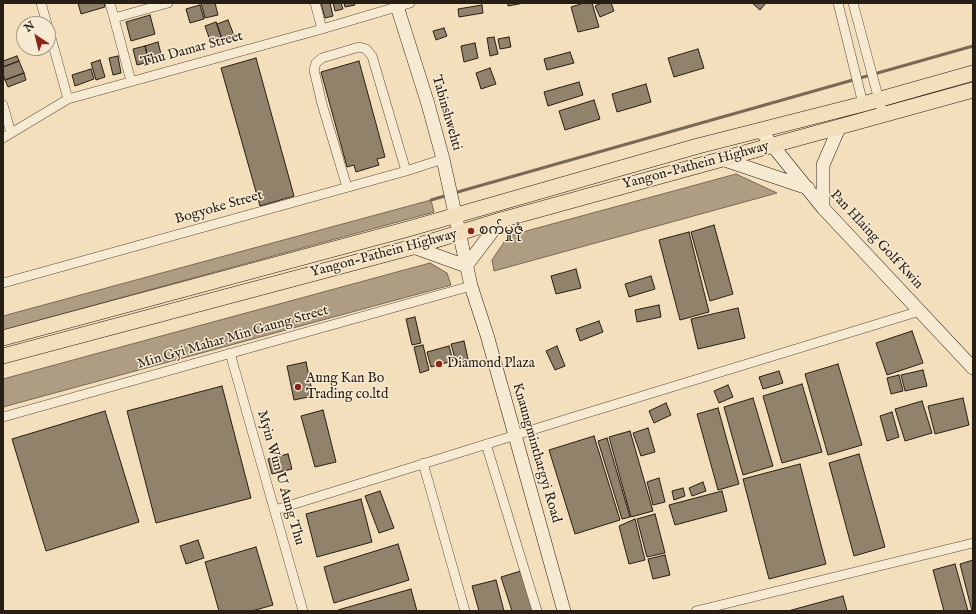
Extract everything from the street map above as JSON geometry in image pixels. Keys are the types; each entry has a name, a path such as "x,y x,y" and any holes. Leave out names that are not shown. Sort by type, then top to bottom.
{"main road":[{"name":"Yangon-Pathein Highway","path":"3,338 454,216 690,148 862,104 973,73"},
{"name":"Yangon-Pathein Highway","path":"3,356 413,247 459,234 500,220 973,90"}],"street":[{"path":"41,3 45,16"},
{"path":"110,3 131,81"},
{"path":"114,18 168,3"},
{"path":"315,3 322,29"},
{"name":"Thu Damar Street","path":"7,135 68,99 322,29 396,5 410,3"},
{"path":"838,3 862,104"},
{"path":"853,3 883,115"},
{"name":"Tabinshwehti","path":"396,5 426,97 459,234"},
{"path":"347,187 322,104 314,70 316,63 322,58 359,47 366,49 372,56 406,171"},
{"path":"56,56 68,99"},
{"path":"3,105 7,135"},
{"path":"823,208 823,165 839,128"},
{"name":"Pan Hlaing Golf Kwin","path":"760,130 823,208 973,368"},
{"name":"Bogyoke Street","path":"3,283 406,171 442,159"},
{"path":"722,159 808,188"},
{"path":"413,247 466,266 500,220"},
{"name":"Knaungminthargyi Road","path":"459,234 471,286 487,335 564,611"},
{"name":"Min Gyi Mahar Min Gaung Street","path":"3,417 471,286"},
{"path":"275,510 514,435 920,311"},
{"name":"Myin Wun U Aung Thu","path":"230,353 303,611"},
{"path":"486,444 537,611"},
{"path":"423,464 465,611"},
{"path":"696,611 973,543"}],"shaded area":[{"path":"736,174 777,193 494,271 492,260 508,236"},
{"path":"431,200 434,212 3,330 3,316"},
{"path":"430,263 447,273 451,285 3,407 3,379"}],"building":[{"path":"78,3 104,3 105,7 81,14"},
{"path":"201,3 215,3 218,15 205,18"},
{"path":"321,3 330,3 333,16 325,18"},
{"path":"333,3 341,3 343,9 335,11"},
{"path":"344,3 354,3 355,5 345,7"},
{"path":"508,3 524,3 508,6"},
{"path":"584,3 592,3 599,27 578,32 571,7"},
{"path":"601,3 611,3 614,11 600,17 595,6"},
{"path":"752,3 766,3 760,10"},
{"path":"200,5 204,19 190,23 186,9"},
{"path":"482,5 483,13 459,17 458,9"},
{"path":"150,15 155,34 131,41 126,22"},
{"path":"228,20 235,38 223,42 217,24"},
{"path":"216,22 223,42 212,46 205,26"},
{"path":"444,28 447,36 436,40 433,31"},
{"path":"494,37 498,54 490,56 487,38"},
{"path":"509,37 511,47 500,49 498,39"},
{"path":"158,42 162,58 149,62 145,46"},
{"path":"475,43 478,58 464,62 461,46"},
{"path":"145,46 149,62 137,65 133,49"},
{"path":"698,49 704,68 674,77 668,58"},
{"path":"570,52 574,63 547,70 544,59"},
{"path":"17,56 19,61 3,67 3,61"},
{"path":"118,56 121,73 113,75 109,58"},
{"path":"256,58 294,196 260,206 221,68"},
{"path":"100,60 105,77 96,80 91,63"},
{"path":"19,61 24,73 5,80 3,67"},
{"path":"359,61 385,157 377,159 379,165 356,172 354,165 347,167 321,72"},
{"path":"490,68 496,84 481,89 476,73"},
{"path":"91,69 94,79 75,86 72,75"},
{"path":"24,73 26,80 8,87 5,80"},
{"path":"579,82 583,95 548,106 544,92"},
{"path":"646,84 651,102 617,112 612,94"},
{"path":"594,100 600,119 565,130 559,111"},
{"path":"714,225 733,294 710,301 691,232"},
{"path":"689,232 709,312 680,320 659,240"},
{"path":"576,269 581,288 556,294 551,276"},
{"path":"651,276 655,289 629,297 625,284"},
{"path":"659,305 661,317 637,322 635,310"},
{"path":"738,308 745,338 698,349 691,319"},
{"path":"415,317 421,343 412,345 406,319"},
{"path":"599,321 603,332 580,341 576,329"},
{"path":"912,331 923,363 887,375 876,343"},
{"path":"464,341 468,359 456,362 451,344"},
{"path":"423,345 429,370 420,373 414,347"},
{"path":"449,346 453,361 431,367 427,352"},
{"path":"557,346 565,366 555,370 546,351"},
{"path":"306,362 313,396 294,400 287,366"},
{"path":"838,364 862,445 828,455 805,374"},
{"path":"923,370 927,386 905,391 901,375"},
{"path":"779,371 783,383 763,389 759,377"},
{"path":"899,375 903,391 891,394 887,378"},
{"path":"802,384 822,452 782,463 763,396"},
{"path":"728,385 733,397 719,403 714,391"},
{"path":"222,386 251,498 156,523 127,411"},
{"path":"753,398 773,466 743,475 724,407"},
{"path":"963,398 969,425 935,434 928,406"},
{"path":"922,401 932,433 905,441 895,409"},
{"path":"666,403 671,415 654,423 649,411"},
{"path":"718,408 739,484 718,490 697,414"},
{"path":"323,410 336,462 315,467 301,416"},
{"path":"105,411 139,522 46,551 12,439"},
{"path":"892,412 899,437 887,441 880,416"},
{"path":"648,428 655,452 641,456 633,433"},
{"path":"630,431 653,511 631,517 609,437"},
{"path":"594,436 620,520 575,534 549,450"},
{"path":"607,438 630,517 622,519 598,441"},
{"path":"288,454 292,469 272,474 268,459"},
{"path":"859,454 885,547 854,556 829,463"},
{"path":"800,464 826,564 769,579 743,479"},
{"path":"659,478 665,502 653,505 647,482"},
{"path":"703,482 706,491 692,496 689,488"},
{"path":"683,488 685,496 674,500 672,491"},
{"path":"380,491 394,528 379,533 365,496"},
{"path":"722,491 727,511 675,525 669,505"},
{"path":"361,499 372,542 317,557 306,514"},
{"path":"655,514 665,553 647,557 637,519"},
{"path":"635,519 645,560 629,564 619,526"},
{"path":"198,540 204,558 186,564 180,546"},
{"path":"398,544 409,580 334,603 324,567"},
{"path":"256,547 273,605 252,611 219,611 205,562"},
{"path":"665,555 670,575 653,579 648,559"},
{"path":"973,560 973,611 972,611 960,564"},
{"path":"955,564 968,611 944,611 933,570"},
{"path":"521,571 534,611 512,611 501,577"},
{"path":"496,580 504,611 479,611 472,586"},
{"path":"411,589 417,611 338,611 338,610"},
{"path":"843,596 847,611 788,611"}],"waterway":[{"path":"454,193 973,46"},
{"path":"431,200 448,195"}],"place":[{"name":"စက်မှုဇုံ","path":"471,231"},
{"name":"Diamond Plaza","path":"439,364"},
{"name":"Aung Kan Bo Trading co.ltd","path":"298,387"}]}
